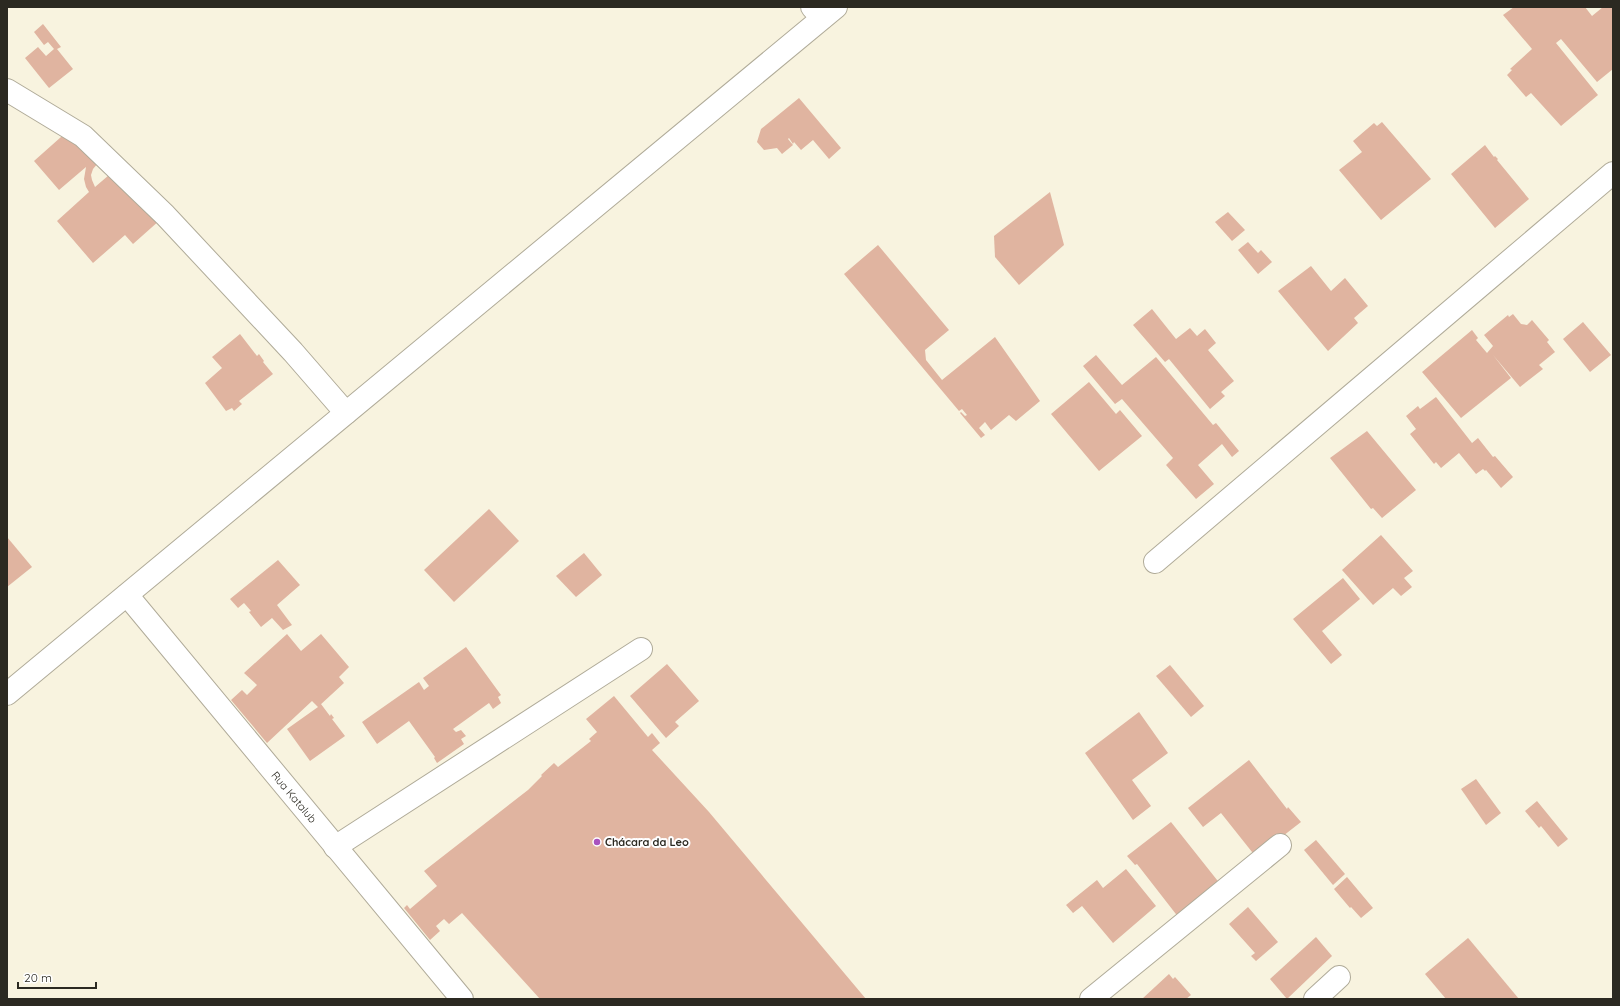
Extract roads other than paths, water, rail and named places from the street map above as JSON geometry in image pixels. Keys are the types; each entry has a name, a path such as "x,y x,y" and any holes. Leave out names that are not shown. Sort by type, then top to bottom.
{"street":[{"path":"7,694 346,413 823,11"},
{"path":"7,90 83,136 165,215 293,352 346,413"},
{"path":"1155,562 1613,173"},
{"name":"Rua Katalub","path":"126,595 462,999"},
{"path":"335,847 642,649"},
{"path":"1091,999 1280,845"},
{"path":"1315,999 1339,977"}],"place":[{"name":"Chácara da Leo","path":"597,842"}]}
